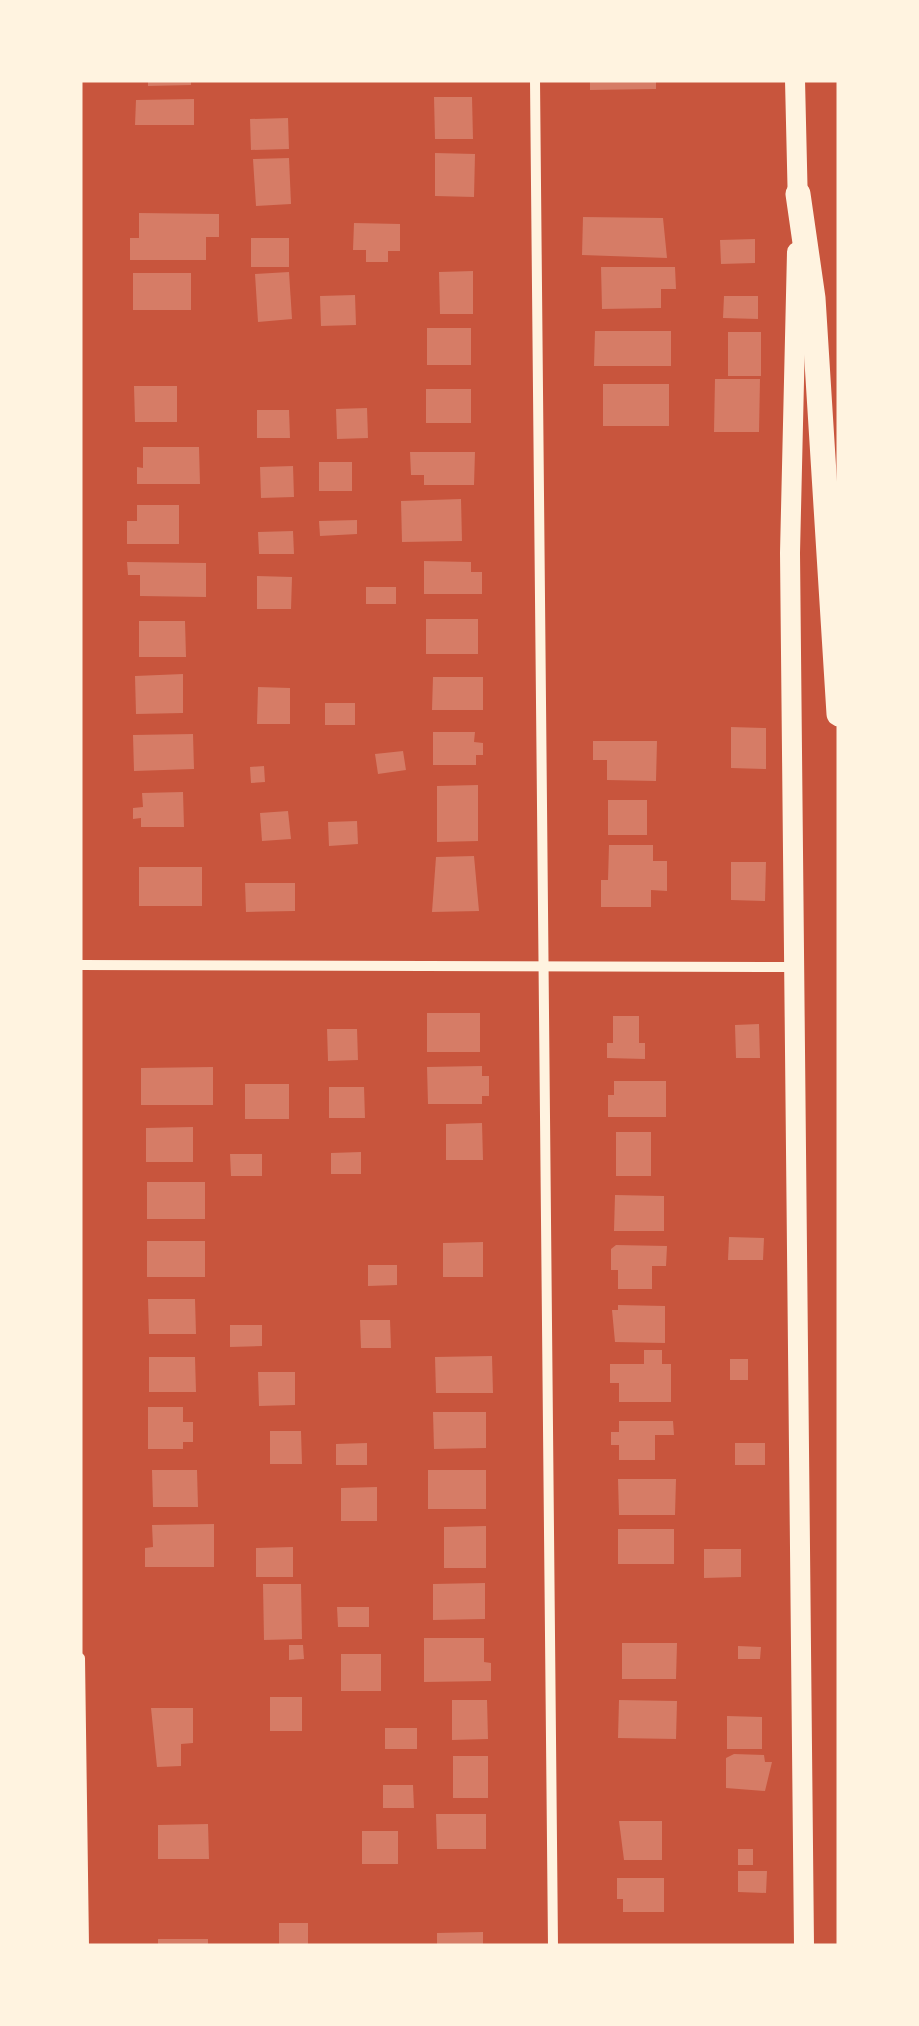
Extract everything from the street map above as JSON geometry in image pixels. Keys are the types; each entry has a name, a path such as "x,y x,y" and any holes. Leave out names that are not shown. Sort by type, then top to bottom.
{"highway":[{"path":"798,194 814,298 839,714"}],"main road":[{"path":"794,80 798,194 790,553 804,1946"}],"street":[{"path":"536,80 552,1946"},
{"path":"80,965 794,967"},
{"path":"80,1658 84,1946"}],"building":[{"path":"148,80 191,80 191,85 148,86"},
{"path":"590,80 656,80 656,89 590,90"},
{"path":"434,97 472,97 473,139 435,139"},
{"path":"194,99 194,125 135,125 136,100"},
{"path":"288,118 289,149 251,150 250,119"},
{"path":"435,153 475,154 474,197 435,196"},
{"path":"289,158 291,204 256,206 253,159"},
{"path":"139,213 219,214 219,237 206,237 206,260 130,260 130,238 139,238"},
{"path":"583,217 663,218 667,258 582,255"},
{"path":"354,223 400,224 400,251 388,251 388,262 366,262 366,250 353,250"},
{"path":"251,238 289,238 289,267 251,267"},
{"path":"755,239 755,263 721,264 720,240"},
{"path":"601,267 675,267 676,289 661,289 661,308 602,309"},
{"path":"473,271 473,314 440,314 439,272"},
{"path":"289,272 292,319 258,322 255,274"},
{"path":"133,273 191,273 191,310 133,310"},
{"path":"355,295 356,325 321,326 320,296"},
{"path":"724,296 758,296 758,319 723,318"},
{"path":"427,328 471,328 471,365 427,365"},
{"path":"595,331 671,331 671,366 594,366"},
{"path":"728,332 761,332 761,376 728,376"},
{"path":"715,379 760,379 759,432 714,432"},
{"path":"603,384 669,384 669,426 603,426"},
{"path":"134,386 177,386 177,422 135,422"},
{"path":"426,389 471,389 471,423 426,423"},
{"path":"367,408 368,438 337,439 336,409"},
{"path":"257,410 289,410 290,438 257,438"},
{"path":"143,447 199,447 200,484 137,484 137,467 143,468"},
{"path":"410,452 475,452 474,485 424,485 424,475 411,475"},
{"path":"319,462 352,462 352,491 319,491"},
{"path":"293,466 294,497 261,498 260,467"},
{"path":"461,499 462,541 402,542 401,501"},
{"path":"137,505 179,505 179,544 127,544 127,521 137,521"},
{"path":"357,520 357,534 320,536 319,521"},
{"path":"293,531 294,554 259,554 258,532"},
{"path":"424,561 471,562 471,572 482,572 482,594 424,594"},
{"path":"127,562 206,563 206,597 140,596 140,575 128,575"},
{"path":"257,576 292,577 291,609 257,609"},
{"path":"366,587 396,587 396,604 366,604"},
{"path":"426,619 478,619 478,654 426,654"},
{"path":"139,621 185,621 186,657 139,657"},
{"path":"183,674 183,713 136,714 135,676"},
{"path":"433,677 483,677 483,710 432,710"},
{"path":"258,687 290,688 290,724 257,724"},
{"path":"325,703 355,703 355,725 325,725"},
{"path":"731,727 766,728 766,769 731,768"},
{"path":"433,732 475,732 474,742 483,743 483,755 476,755 476,765 433,765"},
{"path":"193,734 194,769 134,771 133,735"},
{"path":"593,741 657,741 656,781 607,780 607,760 593,760"},
{"path":"403,751 406,770 378,774 375,754"},
{"path":"264,766 265,782 251,783 250,767"},
{"path":"478,785 478,841 437,842 437,786"},
{"path":"183,792 184,827 141,827 141,818 133,819 133,808 143,807 142,793"},
{"path":"608,800 647,800 647,835 608,835"},
{"path":"288,811 291,839 262,841 260,813"},
{"path":"357,821 358,844 329,846 328,822"},
{"path":"609,845 653,845 653,861 667,861 667,891 651,890 651,907 601,907 601,880 608,880"},
{"path":"474,856 479,911 432,912 436,857"},
{"path":"731,862 766,862 765,901 731,900"},
{"path":"139,867 202,867 202,906 139,906"},
{"path":"245,883 295,883 295,911 246,912"},
{"path":"427,1013 480,1013 480,1052 427,1052"},
{"path":"613,1016 639,1016 639,1043 645,1043 645,1059 607,1058 607,1043 613,1043"},
{"path":"759,1024 760,1058 736,1058 735,1025"},
{"path":"327,1029 357,1029 358,1060 328,1061"},
{"path":"482,1066 482,1076 489,1076 489,1096 482,1096 482,1104 428,1104 427,1067"},
{"path":"213,1067 213,1105 141,1105 141,1068"},
{"path":"614,1081 666,1081 666,1117 608,1117 608,1095 614,1095"},
{"path":"245,1084 289,1084 289,1119 245,1119"},
{"path":"329,1087 364,1087 365,1118 329,1118"},
{"path":"482,1123 483,1160 446,1160 446,1124"},
{"path":"193,1127 193,1162 146,1162 146,1128"},
{"path":"616,1132 651,1132 651,1176 616,1176"},
{"path":"361,1152 361,1174 331,1174 331,1153"},
{"path":"230,1154 262,1154 262,1176 231,1176"},
{"path":"147,1182 205,1182 205,1219 147,1219"},
{"path":"615,1195 664,1196 664,1231 614,1231"},
{"path":"729,1237 764,1238 763,1260 728,1260"},
{"path":"147,1241 205,1241 205,1277 147,1277"},
{"path":"483,1242 483,1277 443,1277 443,1243"},
{"path":"616,1245 667,1246 666,1266 652,1266 652,1289 618,1289 618,1270 611,1270 611,1249"},
{"path":"368,1265 397,1265 397,1285 368,1286"},
{"path":"148,1299 195,1299 196,1334 149,1334"},
{"path":"618,1305 665,1306 665,1343 615,1342 612,1310 618,1310"},
{"path":"360,1320 390,1320 391,1348 361,1348"},
{"path":"230,1325 262,1325 262,1346 230,1347"},
{"path":"644,1350 662,1350 662,1364 671,1364 671,1402 619,1402 619,1383 610,1383 610,1364 644,1364"},
{"path":"492,1356 493,1393 436,1393 435,1357"},
{"path":"149,1357 195,1357 196,1392 149,1392"},
{"path":"730,1359 748,1359 748,1380 730,1380"},
{"path":"258,1372 295,1372 295,1405 259,1406"},
{"path":"148,1407 183,1407 183,1422 193,1422 193,1442 183,1442 183,1449 148,1449"},
{"path":"433,1412 486,1412 486,1448 434,1449"},
{"path":"619,1421 673,1421 674,1435 655,1435 655,1460 619,1460 619,1445 611,1445 611,1432 619,1432"},
{"path":"270,1431 301,1431 302,1464 270,1464"},
{"path":"367,1443 367,1465 336,1465 336,1444"},
{"path":"735,1443 765,1443 765,1465 735,1465"},
{"path":"152,1470 197,1470 198,1507 153,1507"},
{"path":"428,1470 486,1470 486,1509 428,1509"},
{"path":"618,1479 676,1479 675,1515 619,1515"},
{"path":"377,1487 377,1521 341,1521 341,1488"},
{"path":"214,1524 214,1567 145,1567 145,1548 153,1547 152,1525"},
{"path":"486,1526 486,1568 444,1568 444,1527"},
{"path":"618,1529 674,1529 674,1564 618,1564"},
{"path":"293,1547 293,1577 256,1577 256,1548"},
{"path":"704,1549 741,1549 741,1577 704,1578"},
{"path":"485,1583 485,1619 433,1620 433,1584"},
{"path":"263,1584 301,1584 302,1639 264,1640"},
{"path":"337,1607 369,1607 369,1627 338,1627"},
{"path":"424,1638 484,1638 484,1662 491,1663 491,1681 424,1682"},
{"path":"622,1643 677,1643 676,1679 622,1679"},
{"path":"289,1645 303,1645 304,1659 289,1660"},
{"path":"738,1646 761,1647 760,1659 738,1659"},
{"path":"341,1654 381,1654 381,1691 341,1691"},
{"path":"270,1697 302,1697 302,1731 270,1731"},
{"path":"452,1700 487,1700 488,1739 452,1740"},
{"path":"619,1700 677,1701 676,1739 618,1738"},
{"path":"151,1708 193,1708 193,1743 181,1744 181,1766 157,1767"},
{"path":"727,1716 762,1717 762,1749 727,1749"},
{"path":"385,1728 417,1728 417,1749 385,1749"},
{"path":"734,1754 764,1755 765,1762 772,1762 765,1791 726,1788 726,1758"},
{"path":"453,1756 488,1756 488,1798 453,1798"},
{"path":"383,1785 413,1785 414,1808 383,1808"},
{"path":"436,1814 486,1814 486,1849 437,1849"},
{"path":"619,1821 662,1821 662,1860 624,1860"},
{"path":"208,1824 209,1859 158,1859 158,1825"},
{"path":"362,1831 398,1831 398,1864 362,1864"},
{"path":"738,1849 753,1849 753,1865 738,1865"},
{"path":"738,1871 767,1871 766,1893 738,1892"},
{"path":"617,1878 664,1878 664,1912 623,1912 623,1899 617,1899"},
{"path":"279,1923 308,1923 308,1946 279,1946"},
{"path":"483,1932 483,1946 437,1946 437,1933"},
{"path":"158,1939 208,1939 208,1946 158,1946"}]}
